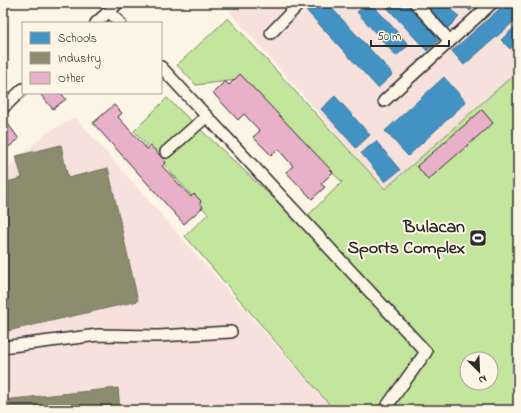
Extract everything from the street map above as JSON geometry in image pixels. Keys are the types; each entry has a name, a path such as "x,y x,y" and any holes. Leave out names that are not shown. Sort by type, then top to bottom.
{"street":[{"path":"97,22 118,3"},
{"path":"271,33 300,3"},
{"path":"415,3 450,41"},
{"path":"384,101 492,3"},
{"path":"109,11 119,22"},
{"path":"162,68 426,352 384,410"},
{"path":"3,108 22,90"},
{"path":"166,152 207,116"},
{"path":"3,347 98,335 158,336 231,332"}],"shaded area":[{"path":"240,3 518,3 518,71 385,189 230,12"},
{"path":"75,117 333,410 3,410 3,174 45,134"}],"green space":[{"path":"228,18 385,189 518,71 518,410 334,410 185,236 208,214 134,131 167,98 300,223 342,182 237,80 196,85 177,65"}],"building: Schools":[{"path":"310,3 327,3 393,74 378,88 304,8"},
{"path":"368,3 371,3 409,45 396,56 357,12"},
{"path":"383,3 410,3 441,38 427,51"},
{"path":"424,3 446,3 459,17 447,29"},
{"path":"463,3 478,3 470,11"},
{"path":"506,3 518,3 518,18 464,65 452,51"},
{"path":"518,24 518,42 510,49 501,40"},
{"path":"444,77 466,102 408,156 385,131"},
{"path":"335,96 370,135 356,148 321,109"},
{"path":"376,141 400,170 385,182 361,153"}],"building: Industry":[{"path":"61,145 68,178 108,168 138,301 3,332 3,183 22,178 16,156"},
{"path":"4,378 6,400 3,400"},
{"path":"118,388 120,410 3,410 3,400"}],"building: Other":[{"path":"240,74 333,172 321,184 325,187 312,199 286,172 293,166 278,149 271,155 253,137 260,131 244,114 238,120 213,93 225,81 229,85"},
{"path":"40,94 62,94 66,99 53,109"},
{"path":"114,105 122,113 118,117 147,149 151,146 166,162 162,166 191,197 194,194 201,201 200,203 203,207 184,224 93,123"},
{"path":"482,110 493,123 428,180 417,166"},
{"path":"5,120 19,139 6,149 3,145 3,122"}],"place":[{"name":"Bulacan Sports Complex","path":"478,238"}]}
